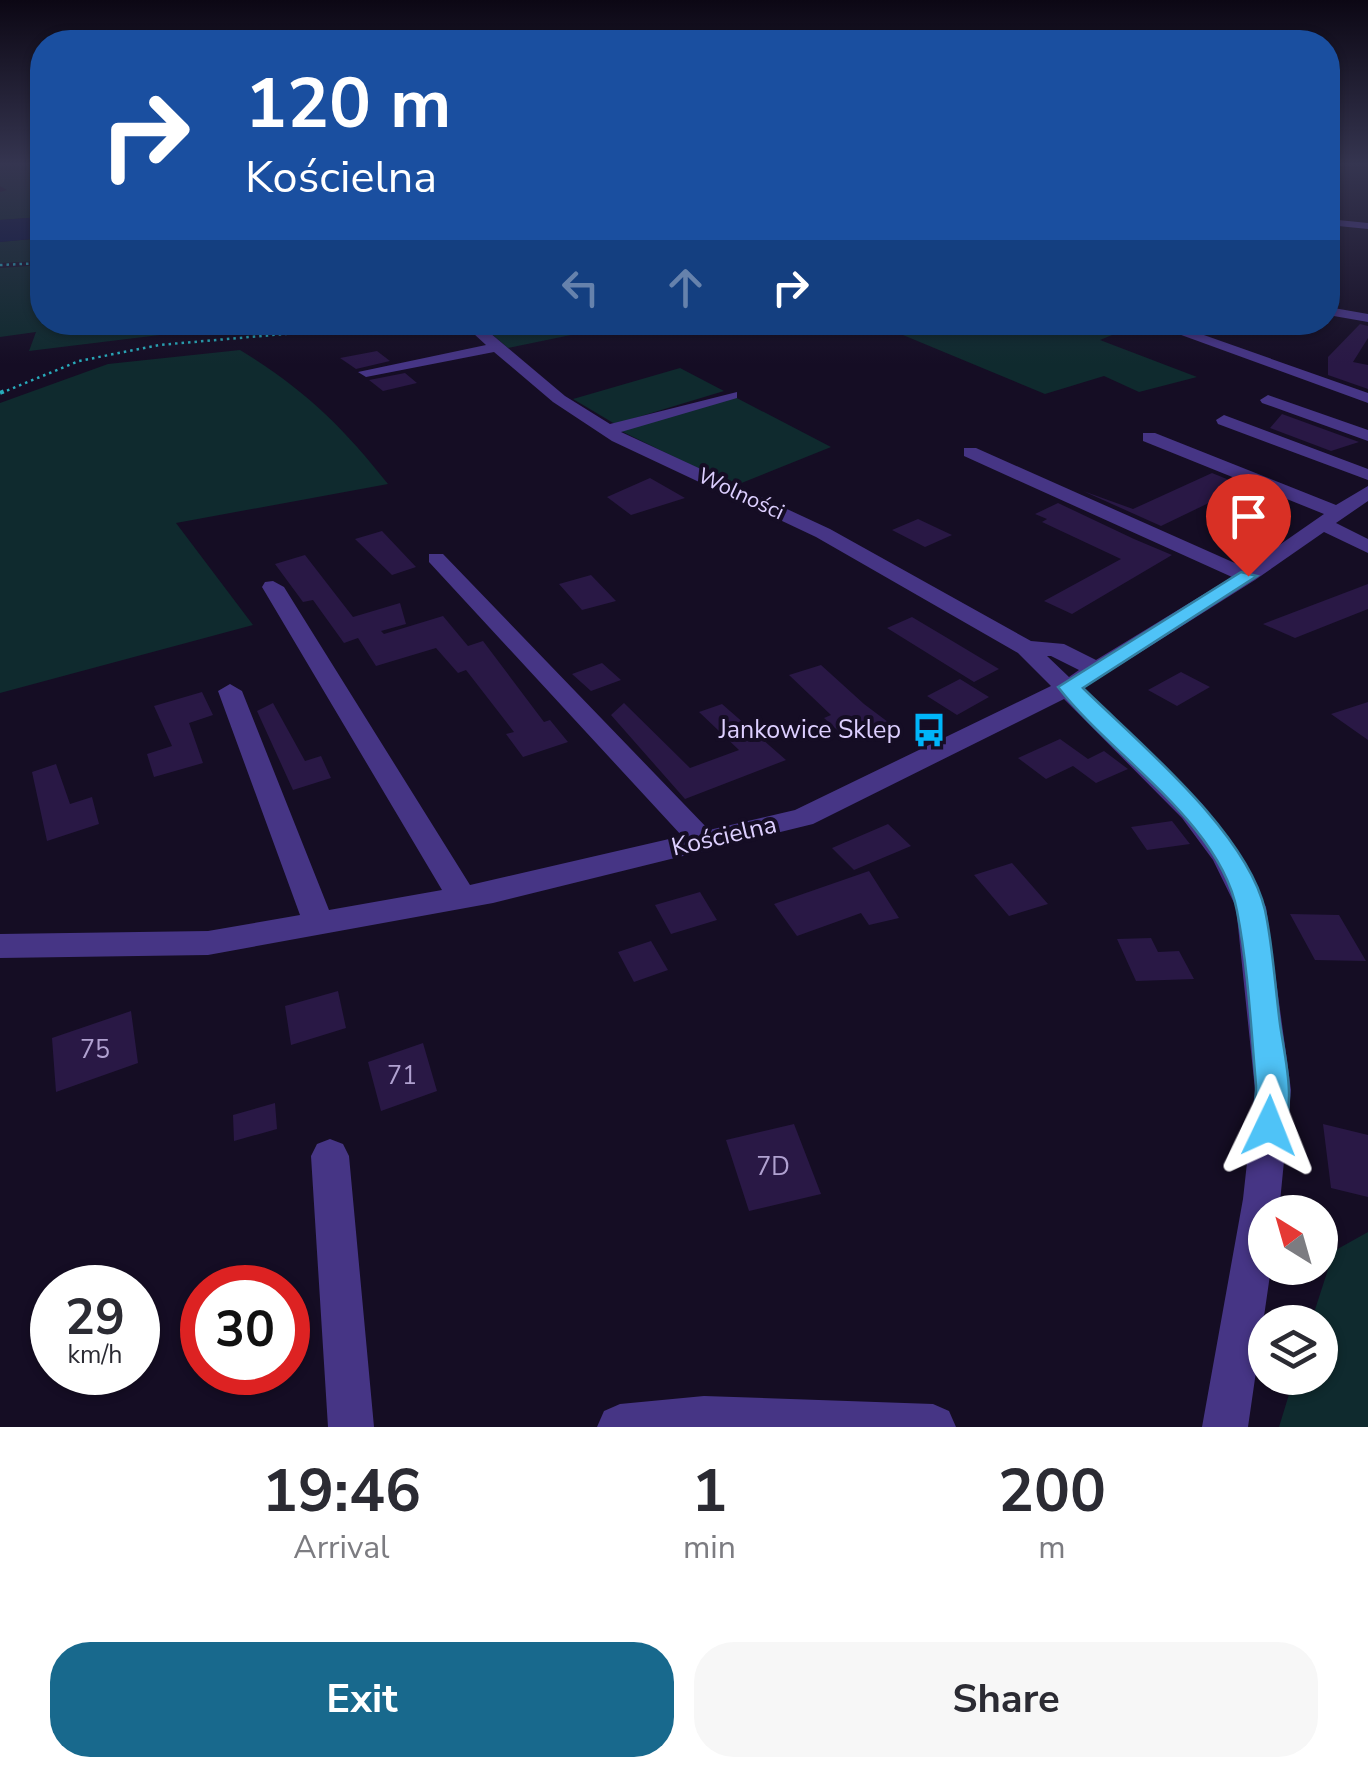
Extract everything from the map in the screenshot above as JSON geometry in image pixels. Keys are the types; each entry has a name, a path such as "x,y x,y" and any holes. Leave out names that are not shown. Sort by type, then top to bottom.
{"street":[{"path":"1340,313 1368,318"},
{"name":"Wolności","path":"483,335 560,399 608,430 823,533 1084,678 1226,856 1251,907 1272,1090 1262,1198 1225,1427"},
{"path":"1189,335 1368,398"},
{"path":"366,372 496,346"},
{"path":"608,430 730,395"},
{"path":"1268,400 1368,436"},
{"path":"1224,420 1368,475"},
{"path":"1149,438 1330,518 1368,547"},
{"path":"970,452 1248,576"},
{"name":"Kościelna","path":"0,946 208,943 462,898 804,817 1084,678 1248,576 1368,492"},
{"path":"436,558 703,841"},
{"path":"272,587 462,898"},
{"path":"230,691 319,923"},
{"path":"330,1156 351,1427"},
{"path":"620,1427 704,1419 933,1427"}],"path":[{"path":"0,264 30,263"},
{"path":"0,393 79,361 159,344 266,335"}],"green space":[{"path":"30,239 30,262 0,263 0,242"},
{"path":"30,266 30,333 0,337 0,268"},
{"path":"35,335 160,335 29,351"},
{"path":"493,335 571,335 508,348"},
{"path":"903,335 1112,335 1100,340 1197,377 1139,392 1104,376 1045,394"},
{"path":"240,350 321,410 388,484 176,523 253,625 0,693 0,403 108,364"},
{"path":"680,368 724,391 615,424 573,399"},
{"path":"731,395 831,447 734,486 621,431"},
{"path":"1368,1232 1368,1427 1279,1427 1289,1395 1338,1395 1338,1305 1317,1305 1323,1285 1338,1285 1338,1249"}],"shaded area":[{"path":"0,231 30,231 30,239 0,242"}],"building":[{"path":"1360,324 1368,326 1368,338 1353,362 1368,365 1368,389 1328,375 1328,357"},
{"path":"377,351 390,361 356,369 340,358"},
{"path":"405,373 417,383 383,391 369,380"},
{"path":"1282,414 1359,442 1331,451 1270,428"},
{"path":"1212,473 1244,486 1161,526 1083,491 1133,509"},
{"path":"650,478 685,498 631,515 607,497"},
{"path":"1058,503 1172,555 1072,614 1044,601 1121,559 1042,522 1047,519 1035,514"},
{"path":"918,519 952,535 925,547 892,530"},
{"path":"382,531 416,567 392,575 355,539"},
{"path":"305,555 353,617 400,603 406,624 381,631 384,634 443,616 468,646 483,641 544,722 550,720 568,742 523,757 506,734 514,732 466,670 458,673 436,648 376,666 358,638 344,643 313,600 303,602 275,564"},
{"path":"591,575 616,601 582,610 559,584"},
{"path":"1368,584 1368,609 1295,638 1263,624"},
{"path":"912,617 999,669 974,682 887,628"},
{"path":"602,663 621,680 591,691 572,674"},
{"path":"821,665 888,722 846,738 824,718 831,715 789,675"},
{"path":"1181,672 1210,687 1177,706 1148,690"},
{"path":"960,679 989,697 957,715 927,696"},
{"path":"202,692 213,715 189,723 203,763 154,777 147,754 172,746 154,706"},
{"path":"1368,702 1368,740 1331,714"},
{"path":"273,703 305,761 321,756 331,778 293,790 257,711"},
{"path":"624,703 690,768 739,750 699,712 722,704 786,760 685,799 611,715"},
{"path":"1060,739 1088,759 1104,751 1128,769 1096,783 1073,766 1046,779 1018,758"},
{"path":"56,764 70,804 92,797 99,824 47,841 32,772"},
{"path":"1172,821 1190,844 1147,850 1131,827"},
{"path":"888,824 911,846 854,870 832,848"},
{"path":"1012,863 1048,904 1009,916 974,875"},
{"path":"869,871 899,918 869,925 861,913 797,936 774,904"},
{"path":"700,892 717,920 671,934 655,905"},
{"path":"1290,914 1339,915 1366,961 1315,960"},
{"path":"1151,938 1158,952 1179,951 1194,979 1136,981 1117,939"},
{"path":"651,941 668,970 634,982 618,952"},
{"path":"338,991 346,1028 291,1045 285,1006"},
{"path":"131,1011 138,1063 56,1092 52,1038"},
{"path":"423,1043 437,1091 381,1111 368,1062"},
{"path":"275,1103 277,1129 234,1141 233,1115"},
{"path":"794,1124 821,1194 749,1211 726,1140"},
{"path":"1323,1124 1368,1135 1368,1197 1331,1188"}],"place":[{"name":"Jankowice Sklep","path":"929,730"}],"route":[{"path":"1248,576 1070,687 1192,810 1226,856 1251,907 1272,1090 1269,1126"}]}
